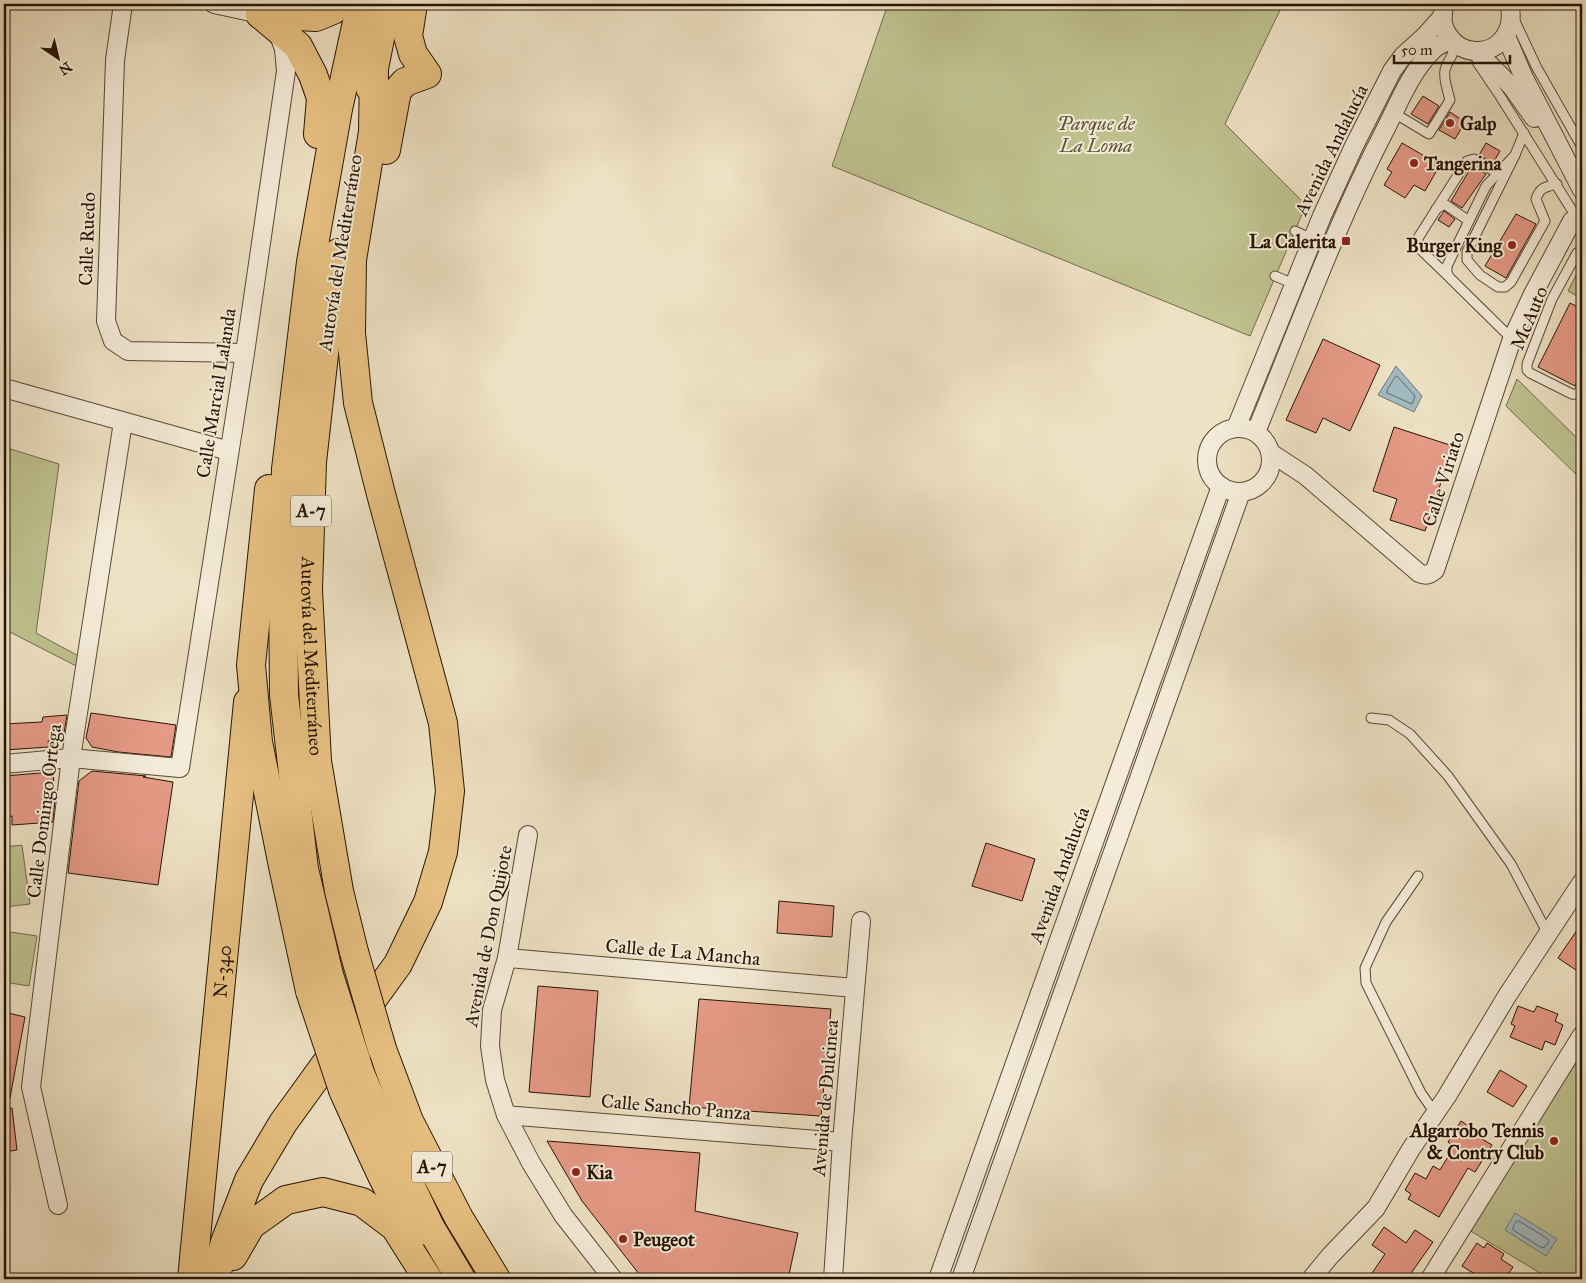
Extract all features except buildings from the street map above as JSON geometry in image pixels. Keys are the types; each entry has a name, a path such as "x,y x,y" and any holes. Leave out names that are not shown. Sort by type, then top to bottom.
{"main road":[{"path":"268,20 316,17 333,10 336,4"},
{"name":"Autovía del Mediterráneo","path":"361,4 338,109 311,262 286,469 282,587 284,695 304,869 320,983 352,1081 388,1138 430,1227 461,1279"},
{"name":"Autovía del Mediterráneo","path":"387,4 355,156 330,301 312,462 308,590 317,761 339,891 354,952 382,1049 409,1121 459,1218 496,1279"},
{"path":"351,334 397,91 405,82 427,74 413,54 408,36 413,4"},
{"path":"268,20 298,46 322,98 313,176 320,212"},
{"path":"215,1279 225,1242 249,1180 283,1123 398,964 428,902 443,852 450,791 443,723 358,403 351,334 352,260 373,132 374,71"},
{"path":"311,262 286,345 260,564 251,665 258,742 284,871 320,983"},
{"name":"N-340","path":"192,1279 251,665"},
{"path":"352,1081 370,1151 397,1208 438,1279"},
{"path":"226,1279 234,1254 252,1225 286,1200 323,1192 362,1202 395,1227 428,1279"}],"street":[{"name":"Calle Ruedo","path":"123,4 115,60 106,321 113,341 128,351 244,353"},
{"path":"214,4 268,20"},
{"path":"1510,9 1510,28 1506,36 1524,78 1582,190"},
{"path":"1444,10 1445,29 1462,46 1512,87 1572,172"},
{"name":"Avenida Andalucía","path":"1236,428 1312,239 1350,155 1392,71 1403,56 1424,37 1444,10"},
{"name":"Calle Marcial Lalanda","path":"71,758 180,768 286,71 284,49 268,20"},
{"name":"Avenida Andalucía","path":"1256,432 1338,228 1372,155 1420,65 1432,50 1441,44 1486,50 1495,46 1506,36"},
{"name":"Calle Viriato","path":"1271,453 1306,476 1419,573 1425,576 1430,574 1435,570 1512,339 1533,294 1572,221 1580,220"},
{"path":"4,388 229,451"},
{"name":"Calle Domingo Ortega","path":"58,1205 31,1087 71,758 124,422"},
{"path":"1230,429 1250,429 1256,432 1267,443 1271,453 1268,475 1261,483 1251,489 1240,492 1221,486 1209,470 1209,450 1214,441 1230,429"},
{"name":"Avenida Andalucía","path":"938,1279 1221,486"},
{"path":"962,1279 1240,492"},
{"path":"4,764 71,758"},
{"name":"Avenida de Don Quijote","path":"528,835 507,958 492,1010 490,1046 495,1080 506,1115 531,1163 564,1215 613,1279"},
{"path":"1311,1279 1330,1256 1376,1208 1411,1149 1447,1096 1502,1003 1582,882"},
{"name":"Avenida de Dulcinea","path":"833,1279 842,1142 861,921"},
{"name":"Calle de La Mancha","path":"507,958 855,988"},
{"path":"1430,1279 1582,1035"},
{"name":"Calle Sancho Panza","path":"506,1115 842,1142"}],"lane":[{"path":"1510,9 1538,68 1582,147"},
{"path":"1396,109 1399,116 1429,134 1450,100 1445,69 1462,46 1483,70 1580,220"},
{"path":"1524,134 1467,252 1467,260 1480,275 1498,287 1505,287 1511,282 1545,221 1536,199 1539,192 1544,188 1557,184"},
{"path":"1450,278 1447,273 1447,266 1486,186 1515,155"},
{"path":"1498,173 1474,159 1467,161 1418,238 1418,243 1420,249 1512,339"},
{"path":"1436,209 1446,205 1469,221"},
{"path":"1295,231 1312,239"},
{"name":"McAuto","path":"1582,250 1577,253 1552,299 1527,364 1527,370 1530,373 1572,394 1576,395 1582,386"},
{"path":"1275,276 1294,284"},
{"path":"1371,718 1389,720 1410,734 1448,776 1511,864 1548,934"},
{"path":"1418,876 1386,922 1364,968 1366,983 1420,1093 1436,1113"}],"green space":[{"name":"Parque de La Loma","path":"888,4 1283,4 1225,124 1306,205 1250,336 832,166"},
{"path":"1576,275 1582,279 1582,299 1568,291"},
{"path":"1517,379 1582,443 1582,480 1506,406"},
{"path":"4,447 59,464 36,633 86,660 84,670 4,629"},
{"path":"22,845 30,904 4,907 4,847"},
{"path":"4,931 37,936 29,986 4,982"},
{"name":"Algarrobo Tennis & Contry Club","path":"1582,1051 1582,1279 1576,1279 1570,1273 1566,1279 1550,1279 1469,1230"}],"water":[{"path":"1396,366 1422,396 1414,412 1378,395"},
{"path":"1515,1213 1557,1239 1546,1256 1505,1230"}],"place":[{"name":"Galp","path":"1450,123"},
{"name":"Tangerina","path":"1414,163"},
{"name":"La Calerita","path":"1346,241"},
{"name":"Burger King","path":"1512,245"},
{"name":"Algarrobo Tennis & Contry Club","path":"1554,1141"},
{"name":"Kia","path":"576,1172"},
{"name":"Peugeot","path":"623,1239"}]}
